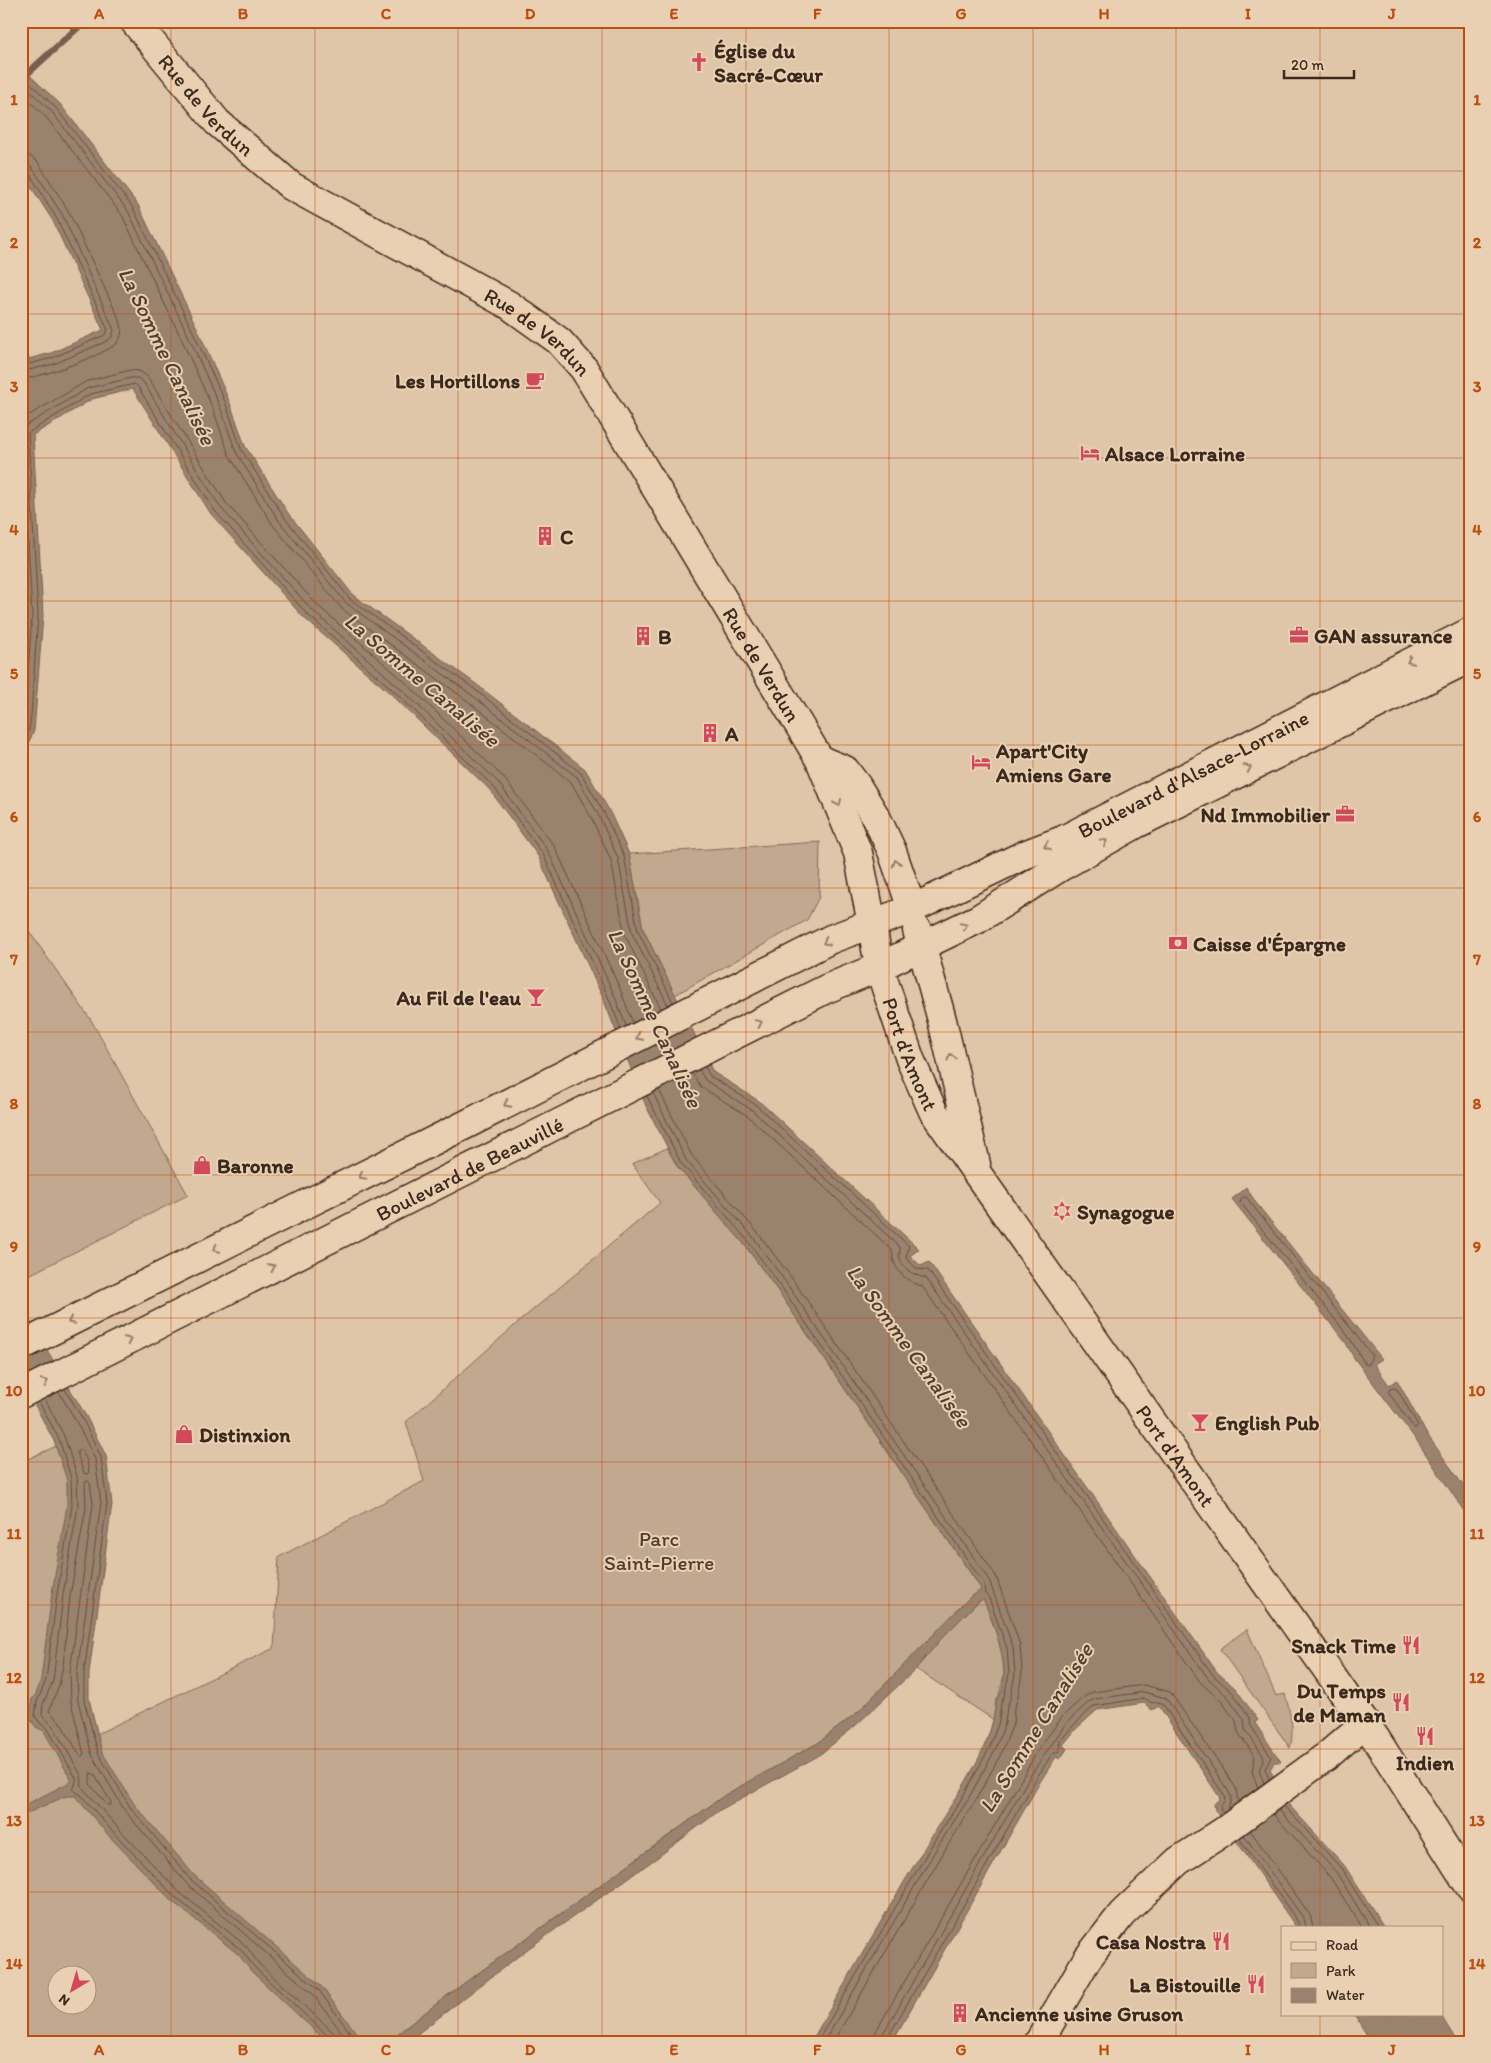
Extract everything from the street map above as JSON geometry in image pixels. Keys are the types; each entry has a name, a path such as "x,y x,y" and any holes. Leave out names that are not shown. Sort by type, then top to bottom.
{"main road":[{"name":"Rue de Verdun","path":"134,21 217,122 291,186 509,305 536,323 564,347 584,368 820,760 858,853 872,924"},
{"name":"Boulevard d'Alsace-Lorraine","path":"912,909 1024,855 1063,840 1470,632"},
{"name":"Boulevard d'Alsace-Lorraine","path":"921,948 978,919 1062,866 1136,824 1470,658"},
{"path":"820,760 845,770 857,786 877,819 892,851 912,909"},
{"name":"Boulevard de Beauvillé","path":"21,1346 831,939 912,909"},
{"name":"Port d'Amont","path":"912,909 942,1020 978,1172"},
{"name":"Port d'Amont","path":"872,924 879,967 910,1058 929,1103 1371,1731 1470,1886"},
{"name":"Boulevard de Beauvillé","path":"21,1394 826,989 921,948"},
{"path":"1039,2042 1087,1959 1110,1926 1178,1861 1224,1831 1328,1755 1371,1731"}],"green space":[{"path":"820,842 819,897 807,920 675,995 643,929 629,854"},
{"path":"21,907 26,927 91,1020 188,1195 21,1279"},
{"name":"Parc Saint-Pierre","path":"667,1148 677,1166 744,1244 776,1288 980,1587 1002,1650 1004,1674 999,1696 996,1700 994,1720 907,1663 858,1712 818,1743 725,1795 448,1995 387,2042 21,2042 21,1462 63,1443 79,1490 68,1748 274,1648 279,1557 424,1481 406,1422 522,1319 660,1203 632,1164"},
{"path":"1247,1629 1276,1696 1285,1694 1292,1728 1290,1748 1220,1649"}],"water":[{"name":"La Somme Canalisée","path":"21,67 60,104 138,205 199,332 230,403 245,446 288,513 353,595 476,684 585,769 609,810 629,854 643,929 713,1072 759,1101 919,1249 910,1256 921,1266 929,1262 1217,1672 1236,1689 1258,1720 1255,1723 1281,1762 1274,1762 1270,1770 1289,1805 1344,1865 1383,1926 1295,1926 1215,1810 1214,1804 1220,1798 1159,1706 1152,1710 1144,1703 1097,1710 1076,1729 1063,1745 1067,1749 1060,1759 1056,1757 1040,1782 892,2042 811,2042 913,1867 970,1774 987,1738 996,1700 1002,1691 1004,1679 1001,1650 983,1599 942,1638 914,1671 854,1727 818,1756 720,1810 658,1857 529,1948 407,2042 387,2042 448,1995 725,1795 818,1743 858,1712 969,1598 981,1590 776,1288 744,1244 677,1166 646,1106 602,996 538,856 489,789 391,694 304,618 211,514 133,389 92,399 33,435 43,615 34,731 21,758 21,361 51,353 103,330 53,221 21,171"},
{"path":"1246,1187 1256,1203 1382,1359 1374,1364 1389,1385 1397,1380 1426,1433 1470,1495 1470,1520 1417,1441 1354,1358 1346,1343 1232,1199"},
{"path":"21,1306 86,1416 106,1456 112,1504 89,1673 89,1699 102,1752 134,1804 194,1875 321,1986 363,2042 327,2042 251,1971 239,1955 172,1901 110,1837 75,1796 66,1796 21,1816 21,1807 72,1781 44,1731 36,1727 29,1717 32,1699 36,1694 41,1679 52,1593 67,1506 67,1480 54,1441 21,1379"},
{"path":"1355,2016 1441,2016 1457,2042 1371,2042"}],"waterway":[{"path":"21,82 28,73 85,21"}],"place":[{"name":"Église du Sacré-Cœur","path":"699,62"},
{"name":"Les Hortillons","path":"535,380"},
{"name":"Alsace Lorraine","path":"1090,453"},
{"name":"C","path":"545,536"},
{"name":"GAN assurance","path":"1299,635"},
{"name":"B","path":"643,636"},
{"name":"A","path":"710,733"},
{"name":"Apart'City Amiens Gare","path":"981,762"},
{"name":"Nd Immobilier","path":"1345,814"},
{"name":"Caisse d'Épargne","path":"1178,943"},
{"name":"Au Fil de l'eau","path":"536,997"},
{"name":"Baronne","path":"202,1165"},
{"name":"Synagogue","path":"1062,1211"},
{"name":"English Pub","path":"1200,1422"},
{"name":"Distinxion","path":"184,1434"},
{"name":"Snack Time","path":"1411,1645"},
{"name":"Du Temps de Maman","path":"1401,1702"},
{"name":"Indien","path":"1425,1736"},
{"name":"Casa Nostra","path":"1221,1941"},
{"name":"La Bistouille","path":"1256,1984"},
{"name":"Ancienne usine Gruson","path":"960,2013"}]}
